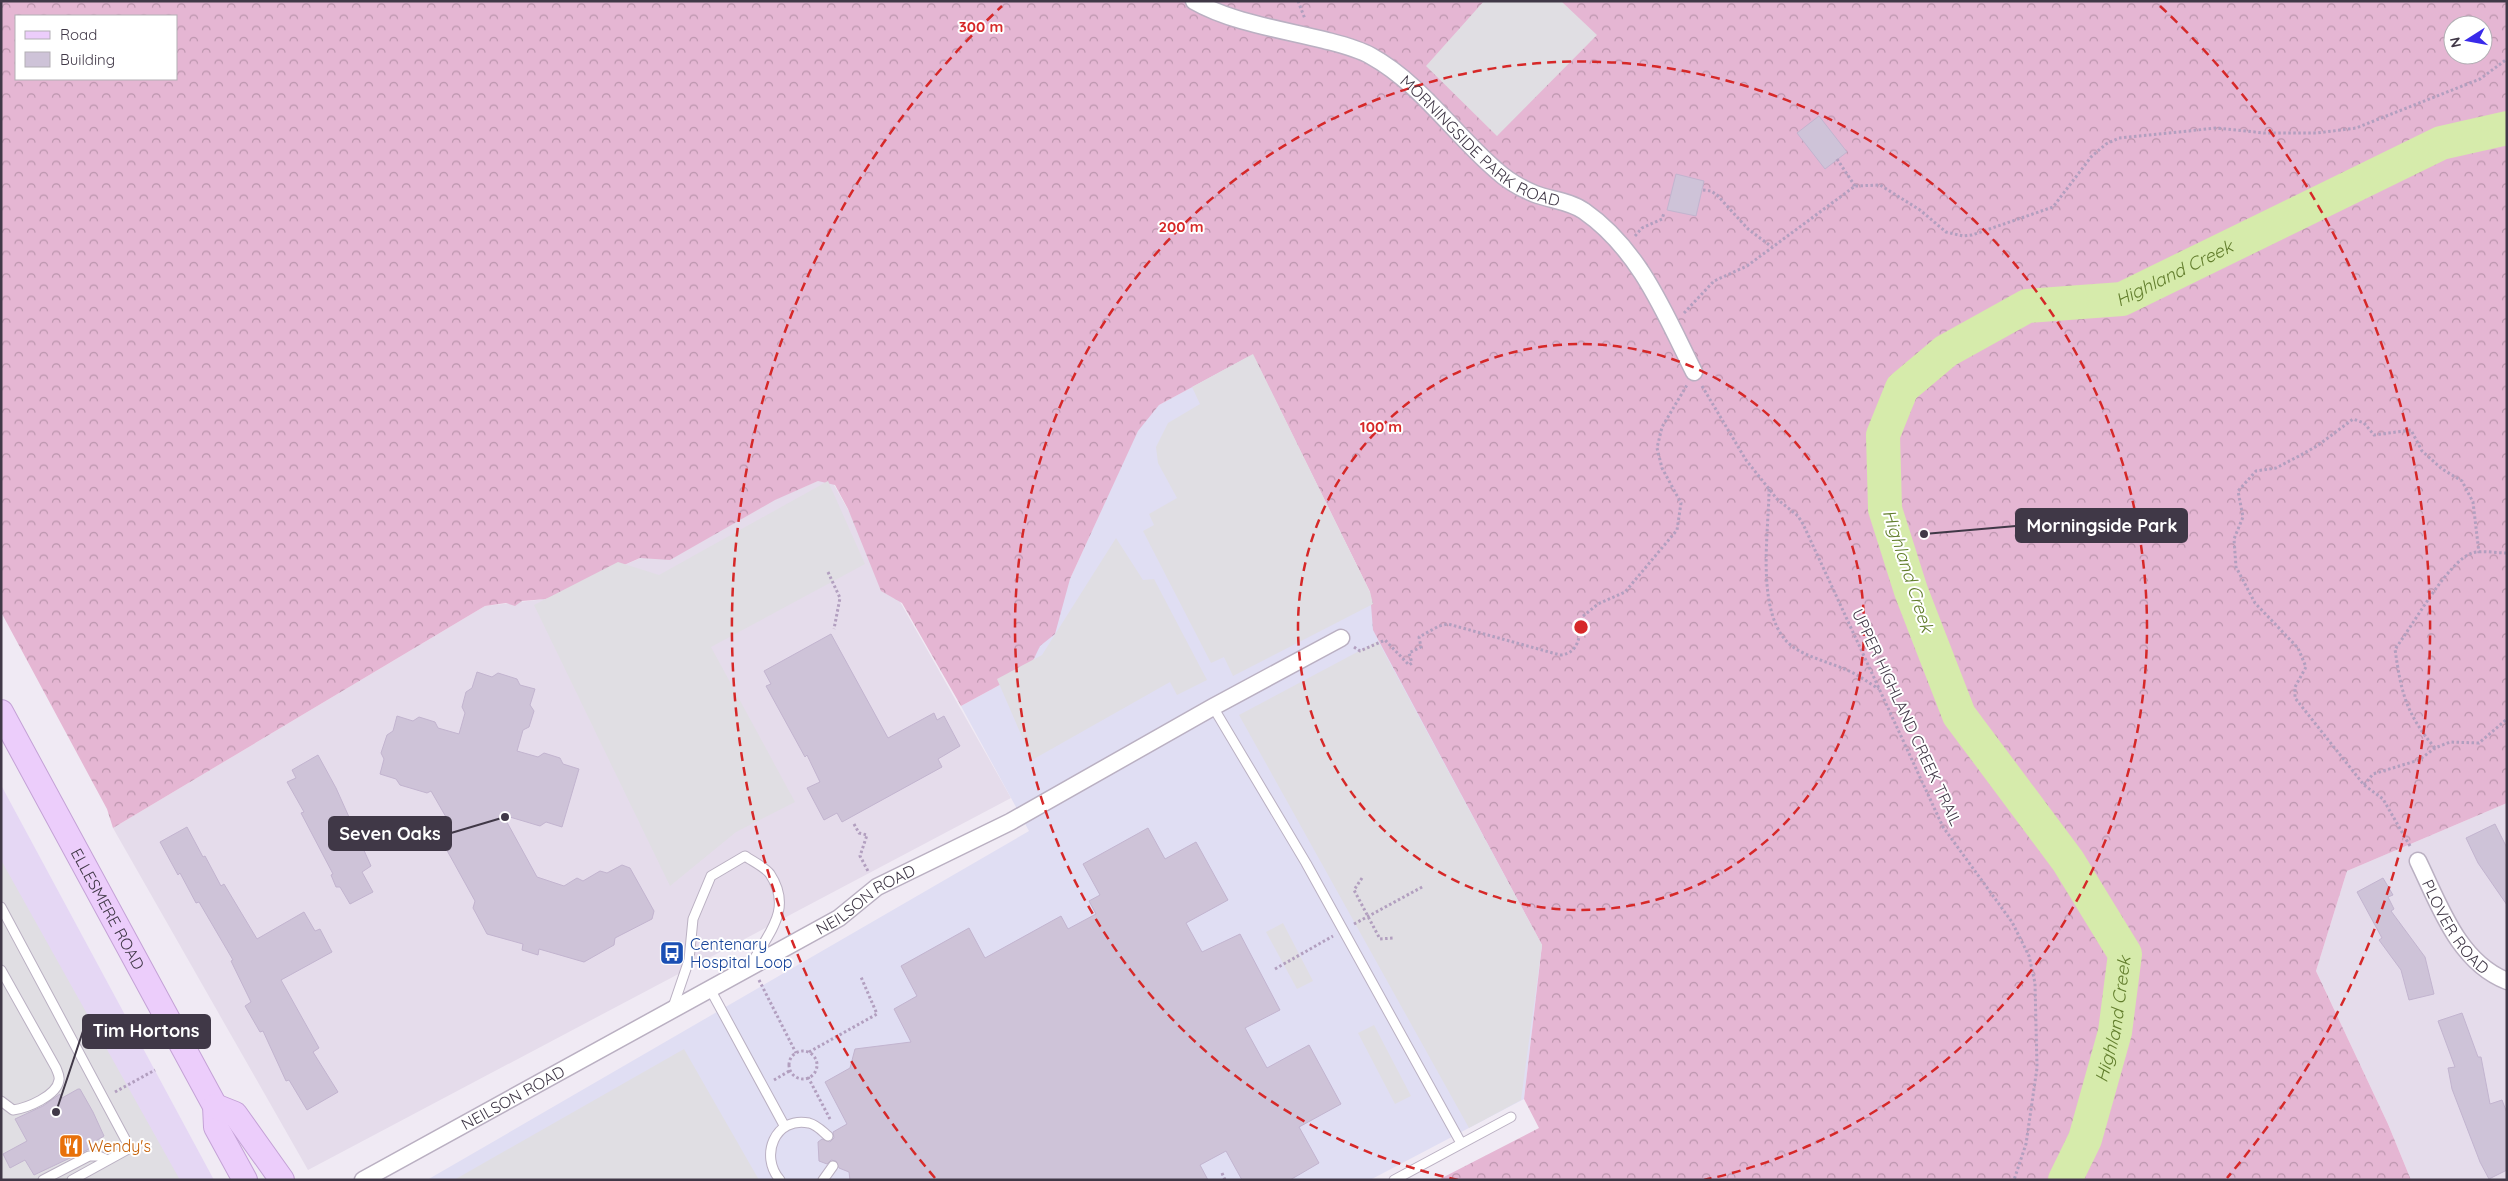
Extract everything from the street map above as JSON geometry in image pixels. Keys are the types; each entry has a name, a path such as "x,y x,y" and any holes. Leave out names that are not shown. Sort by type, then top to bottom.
{"main road":[{"name":"ELLESMERE ROAD","path":"1,712 11,737 215,1106 216,1127 245,1180"},
{"path":"215,1106 235,1114 282,1180"}],"street":[{"name":"MORNINGSIDE PARK ROAD","path":"1194,1 1203,7 1234,17 1338,44 1370,55 1400,76 1478,154 1505,178 1535,194 1572,204 1584,211 1624,248 1638,265 1674,328 1694,372"},
{"name":"NEILSON ROAD","path":"363,1180 839,918 877,886 1010,822 1213,707 1341,638"},
{"name":"PLOVER ROAD","path":"2418,861 2453,930 2470,957 2492,975 2507,981"}],"lane":[{"path":"1213,707 1306,863 1461,1143"},
{"path":"672,1010 689,960 693,919 711,876 745,856 770,873 781,901 780,915 751,966"},
{"path":"1,907 130,1148 72,1180"},
{"path":"1,970 56,1068 60,1079 55,1090 24,1108 13,1110 1,1101"},
{"path":"710,989 785,1127"},
{"path":"1394,1180 1511,1117"},
{"path":"780,1180 770,1162 770,1149 775,1137 785,1127 795,1123 808,1123 820,1128 826,1134"},
{"path":"44,1180 89,1156 99,1156 108,1160"},
{"path":"823,1180 833,1166"}],"path":[{"path":"1674,328 1689,306 1714,281 1747,266 1855,186 1880,185 1920,210 1946,232 1963,236 2053,207 2091,157 2106,144 2119,138 2216,128 2273,133 2317,133 2356,128 2480,79 2507,59"},
{"path":"1837,160 1855,186"},
{"path":"1703,190 1711,191 1717,195 1748,230 1772,247"},
{"path":"1624,248 1642,228 1662,219 1664,213"},
{"path":"1341,638 1360,651 1385,640 1409,665 1412,663 1409,653 1421,647 1419,637 1438,626 1448,624 1560,655 1570,654 1577,647 1582,617 1598,604 1625,592 1677,530 1682,503 1662,468 1657,448 1662,428 1694,372"},
{"name":"UPPER HIGHLAND CREEK TRAIL","path":"1694,372 1746,460 1769,489 1787,508 1798,516 1803,524 1943,827 2012,922 2029,956 2035,983 2037,1068 2026,1144 2014,1180"},
{"path":"2418,861 2383,799 2364,785 2295,698 2294,687 2306,667 2298,648 2255,603 2236,567 2234,539 2243,517 2238,491 2256,471 2276,468 2299,456 2317,446 2353,419 2364,423 2374,435 2411,430 2422,451 2442,469 2462,481 2473,502 2479,553"},
{"path":"1769,489 1766,589 1769,610 1777,629 1793,647 1850,672 1880,690"},
{"path":"2436,748 2409,712 2399,682 2395,649 2437,586 2471,553 2507,553"},
{"path":"828,572 840,598 834,629"},
{"path":"2364,785 2373,774 2419,760 2436,748 2450,742 2478,743 2507,719"},
{"path":"854,824 859,833 867,834 860,856 877,886"},
{"path":"1362,878 1354,890 1380,939 1393,938"},
{"path":"1274,969 1424,886"},
{"path":"751,966 796,1053"},
{"path":"796,1053 809,1052 877,1014 861,977"},
{"path":"808,1078 817,1067 816,1058 809,1052"},
{"path":"796,1053 790,1062 791,1070 796,1076 808,1078"},
{"path":"104,1099 155,1070"},
{"path":"762,1086 791,1070"},
{"path":"808,1078 833,1124 826,1134"},
{"path":"1222,1173 1225,1180"}],"shaded area":[{"path":"1484,1 1561,1 1597,35 1497,136 1426,66"},
{"path":"1253,354 1373,604 1374,630 1542,945 1524,1099 1370,1180 427,1180 1029,831 961,706 1029,669 1146,412"},
{"path":"1253,354 1370,592 1373,604 1233,676 1224,657 1211,663 1143,531 1154,525 1149,514 1177,498 1158,463 1156,447 1168,423 1200,404 1192,387"},
{"path":"829,476 1011,798 308,1170 113,828 485,606 546,599"},
{"path":"828,481 865,564 711,647 795,802 736,832 670,886 534,605 618,562 659,575"},
{"path":"1116,538 1143,580 1154,579 1207,680 1177,695 1170,682 1032,760 997,679 1042,655"},
{"path":"1378,641 1542,945 1521,1100 1469,1128 1239,715"},
{"path":"1,785 214,1180 1,1180"},
{"path":"2507,803 2507,1180 2411,1180 2388,1124 2316,971 2347,871"},
{"path":"1,860 180,1180 1,1180"},
{"path":"1283,923 1313,981 1297,989 1266,932"},
{"path":"1374,1025 1411,1096 1395,1104 1358,1033"},
{"path":"684,1049 759,1180 454,1180"}],"green space":[{"path":"1,1 2507,1 2507,803 2347,871 2316,971 2388,1124 2411,1180 1438,1180 1539,1128 1524,1099 1542,945 1373,630 1370,592 1255,359 1248,357 1159,405 1138,431 1070,579 1055,634 1040,646 1029,669 961,706 902,603 881,591 848,509 835,485 818,481 775,500 670,560 640,558 546,599 522,601 515,606 506,603 485,606 113,828 107,809 1,612"}],"building":[{"path":"1819,116 1847,152 1825,169 1797,133"},
{"path":"1676,174 1704,181 1696,216 1667,210"},
{"path":"831,634 888,738 934,713 937,720 944,716 960,746 938,759 942,767 842,822 837,813 824,820 807,788 820,782 807,755 805,757 766,686 771,684 764,671"},
{"path":"477,672 492,677 498,673 517,679 520,685 535,689 530,705 534,711 529,727 523,730 517,751 538,757 544,753 560,758 563,764 579,769 562,827 546,822 540,826 503,815 537,877 564,886 577,878 583,881 600,871 607,873 622,865 630,868 654,911 652,919 615,938 614,945 584,962 539,949 538,955 522,950 523,944 487,934 473,908 475,901 444,845 450,824 431,791 427,793 400,785 396,779 380,774 384,759 381,753 387,735 393,731 397,716 413,721 419,717 435,722 438,728 459,734 465,713 462,707 466,692 472,688"},
{"path":"318,755 336,788 371,866 362,872 373,892 350,904 340,887 336,887 331,875 333,874 301,813 304,812 287,782 296,778 292,770"},
{"path":"2495,824 2507,848 2507,905 2478,863 2466,838"},
{"path":"187,827 221,886 224,884 257,939 304,912 315,931 320,929 332,952 281,980 319,1048 313,1052 338,1092 307,1110 289,1080 286,1081 263,1031 260,1032 245,1006 251,1002 231,961 233,960 199,902 196,903 180,873 178,875 160,842"},
{"path":"1148,828 1165,859 1196,842 1228,900 1186,923 1202,952 1240,934 1280,1010 1245,1028 1267,1068 1309,1045 1341,1104 1299,1127 1319,1163 1290,1180 1242,1180 1226,1151 1200,1165 1208,1180 850,1180 849,1172 839,1168 836,1161 831,1160 827,1164 819,1161 818,1142 822,1139 830,1142 834,1138 833,1132 847,1124 825,1082 850,1068 855,1049 911,1042 894,1009 917,996 901,966 969,928 985,958 1061,916 1068,929 1096,914 1089,901 1100,895 1083,864"},
{"path":"2383,878 2393,895 2388,897 2394,909 2391,911 2425,957 2434,994 2409,1000 2401,970 2379,940 2382,938 2357,892"},
{"path":"2462,1013 2478,1057 2481,1057 2490,1104 2502,1100 2507,1113 2507,1170 2489,1179 2480,1162 2452,1089 2448,1068 2455,1067 2438,1021"},
{"path":"80,1089 93,1112 104,1136 94,1142 96,1145 34,1175 25,1160 10,1168 3,1154 27,1141 15,1119 43,1106 60,1094 62,1098"}],"waterway":[{"name":"Highland Creek","path":"2065,1180 2085,1139 2115,1032 2125,954 2068,861 1959,715 1911,591 1885,509 1883,435 1902,388 1946,351 2027,306 2122,299 2441,143 2507,128"}],"place":[{"name":"Morningside Park","path":"1924,534"},
{"name":"Seven Oaks","path":"505,817"},
{"name":"Centenary Hospital Loop","path":"672,953"},
{"name":"Tim Hortons","path":"56,1112"},
{"name":"Wendy's","path":"71,1146"}]}
